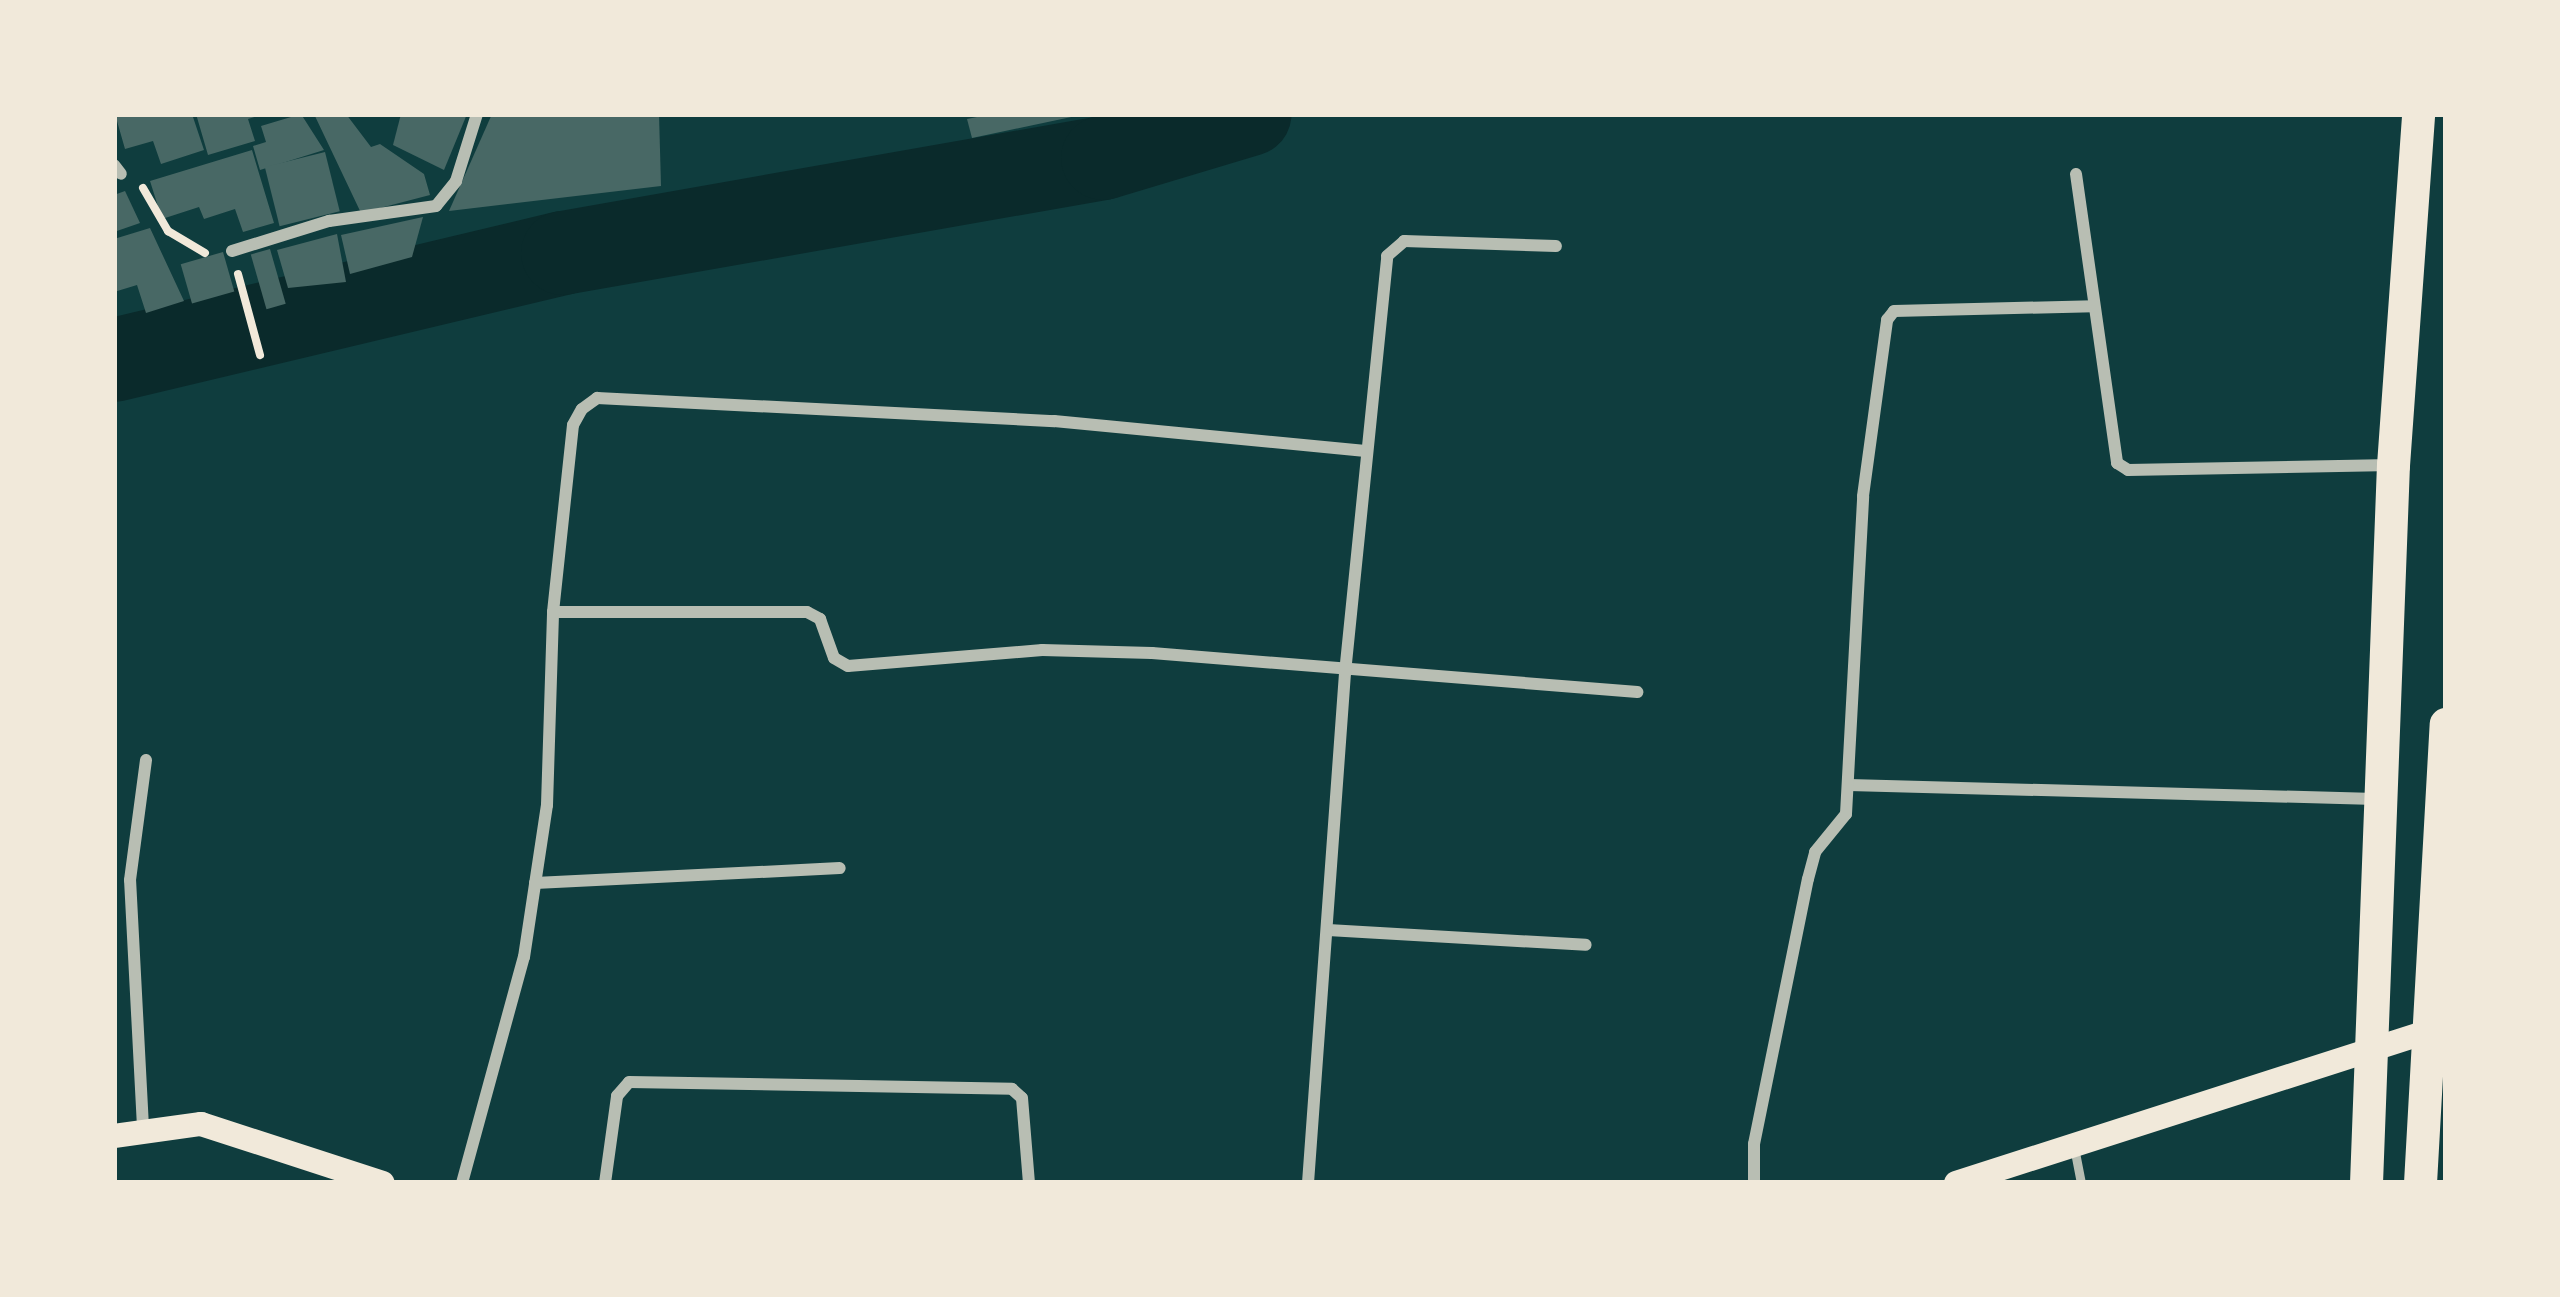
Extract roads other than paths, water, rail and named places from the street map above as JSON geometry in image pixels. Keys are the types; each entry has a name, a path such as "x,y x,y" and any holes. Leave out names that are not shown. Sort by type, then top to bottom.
{"highway":[{"path":"2366,1183 2393,465 2418,114"},
{"path":"2420,1183 2446,724"}],"main road":[{"path":"1956,1183 2429,1031"},
{"path":"114,1136 142,1127 201,1124 382,1183"}],"street":[{"path":"232,251 329,221 436,206 456,182 478,114"},
{"path":"2076,174 2111,453 2128,470 2393,465"},
{"path":"1308,1183 1345,673 1366,451 1393,246 1556,247"},
{"path":"1754,1183 1754,1144 1808,879 1815,852 1846,814 1863,496 1889,315 2093,306"},
{"path":"462,1183 519,979 536,884 547,805 553,611 573,425 596,398 1054,421 1366,451"},
{"path":"553,611 807,611 820,619 834,658 862,667 1042,650 1637,692"},
{"path":"142,1127 130,880 146,760"},
{"path":"1849,784 2382,800"},
{"path":"536,884 840,868"},
{"path":"1328,930 1586,945"},
{"path":"605,1183 617,1096 637,1082 1012,1089 1022,1098 1029,1183"}],"lane":[{"path":"2074,1147 2081,1183"}],"waterway":[{"path":"114,360 563,253 1103,158 1250,114"}]}
